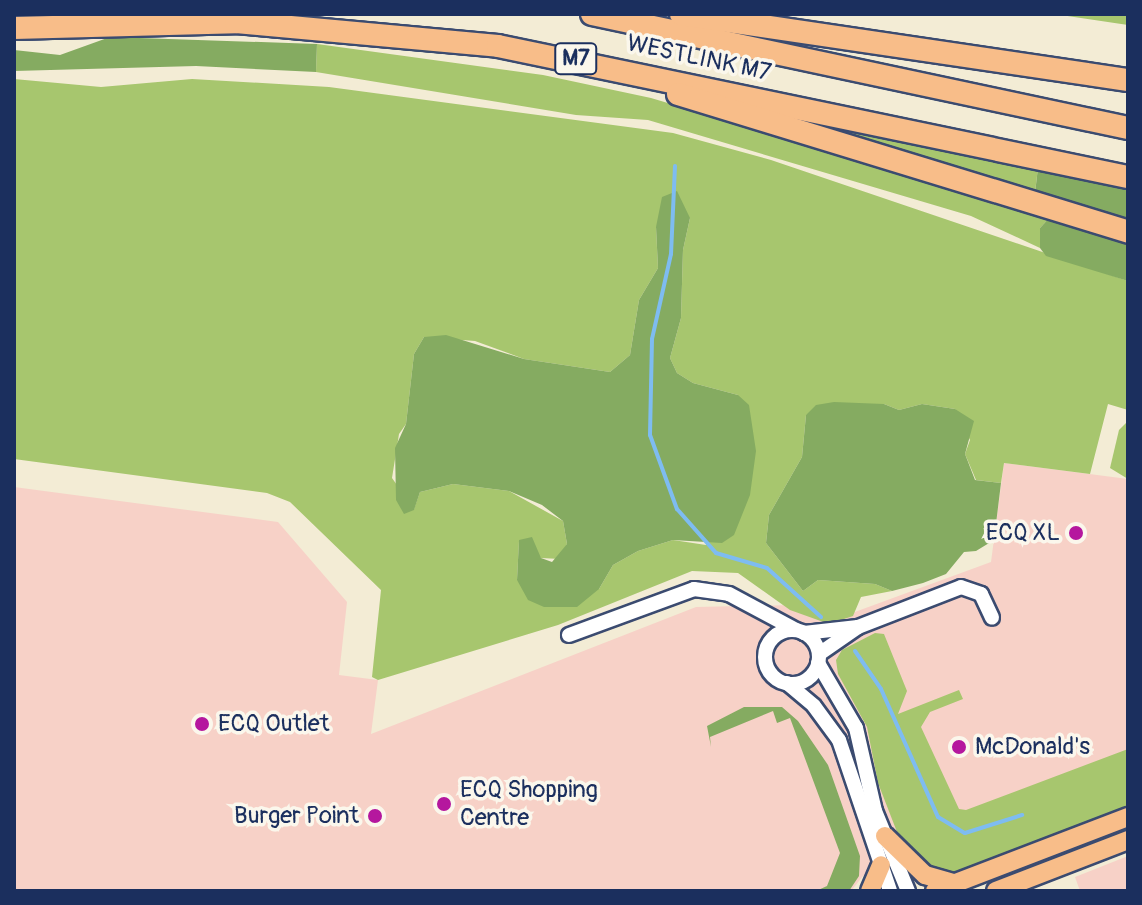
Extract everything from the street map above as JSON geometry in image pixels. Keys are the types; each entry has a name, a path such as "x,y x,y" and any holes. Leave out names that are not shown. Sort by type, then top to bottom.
{"highway":[{"name":"WESTLINK M7","path":"592,14 1128,128"},
{"path":"681,14 1128,80"},
{"name":"WESTLINK M7","path":"14,28 236,22 373,31 591,62 1128,177"},
{"name":"M7","path":"591,62 679,94 1128,232"}],"main road":[{"path":"935,891 1128,817"},
{"path":"885,836 925,875 954,883"},
{"path":"996,891 1128,840"},
{"path":"870,891 881,865"}],"street":[{"path":"787,683 803,681 818,658 858,627 961,587 981,594 992,618"},
{"path":"569,635 686,590 721,591 758,614 800,631 861,739 871,798 908,891"},
{"path":"758,614 770,672 814,706 839,740 890,891"},
{"path":"766,648 778,634 858,627"}],"shaded area":[{"path":"1004,463 1128,479 1128,799 920,852 863,876 851,891 14,891 14,487 278,522 347,602 339,675 378,680 371,734 696,607 794,605 833,620 991,562"},
{"path":"1128,856 1128,891 1080,891 1075,877"}],"green space":[{"path":"1054,14 1128,14 1128,25"},
{"path":"110,37 317,44 316,72 196,66 14,71 14,50 60,55"},
{"path":"317,44 543,75 651,98 1050,217 1040,228 1040,248 971,216 648,120 576,115 316,72"},
{"path":"14,79 101,87 192,79 329,87 673,133 771,160 1128,281 1128,410 1108,404 1090,474 1004,463 1001,483 976,480 965,454 970,440 955,409 922,404 899,410 884,404 806,415 802,457 769,515 766,543 803,591 818,580 875,584 892,591 861,597 853,616 829,624 790,610 738,573 692,571 558,625 378,680 372,677 381,590 290,502 267,493 14,459","holes":["690,218 683,250 681,318 670,358 677,373 693,383 738,395 706,545 673,540 638,551 613,565 599,589 517,580 519,541 541,558 560,559 567,544 563,521 509,491 453,484 420,492 414,509 392,478 399,434 406,424 414,354 424,337 475,341 524,359 610,372 630,355 639,300 658,268 656,227"]},
{"path":"844,126 1038,168 1035,192 844,132"},
{"path":"1038,168 1128,188 1128,226 1034,201"},
{"path":"677,191 690,218 683,250 681,318 670,358 677,373 693,383 738,395 749,405 756,451 750,495 734,535 722,543 673,540 638,551 613,565 599,589 577,607 544,607 528,600 517,580 519,540 532,537 541,558 552,562 567,544 563,521 542,505 509,491 453,484 420,492 414,510 404,514 396,500 395,448 406,424 414,354 424,337 446,335 524,359 610,372 630,355 639,300 658,268 656,227 662,197"},
{"path":"1050,217 1128,244 1128,281 1046,256 1040,248 1040,228"},
{"path":"834,402 884,404 899,410 922,404 955,409 974,421 965,454 975,480 1001,483 994,540 976,551 964,552 946,574 923,583 892,591 875,584 818,580 803,591 766,543 769,515 802,457 806,415 816,405"},
{"path":"1128,421 1128,479 1110,468 1119,430"},
{"path":"875,633 884,634 907,691 898,714 959,690 963,699 930,712 921,727 959,809 966,810 1128,749 1128,809 957,875 929,870 897,832 878,783 867,727 838,674 836,660 842,650"},
{"path":"744,707 782,707 798,721 828,765 860,856 859,876 849,891 816,891 827,886 840,853 790,718 777,723 773,711 710,737 711,747 707,726"}],"waterway":[{"path":"675,166 671,254 652,339 650,435 677,509 716,553 767,568 821,617"},
{"path":"855,651 881,689 938,817 965,833 1022,815"}],"place":[{"name":"ECQ XL","path":"1076,533"},
{"name":"ECQ Outlet","path":"202,724"},
{"name":"McDonald's","path":"959,747"},
{"name":"ECQ Shopping Centre","path":"444,804"},
{"name":"Burger Point","path":"375,816"}]}
